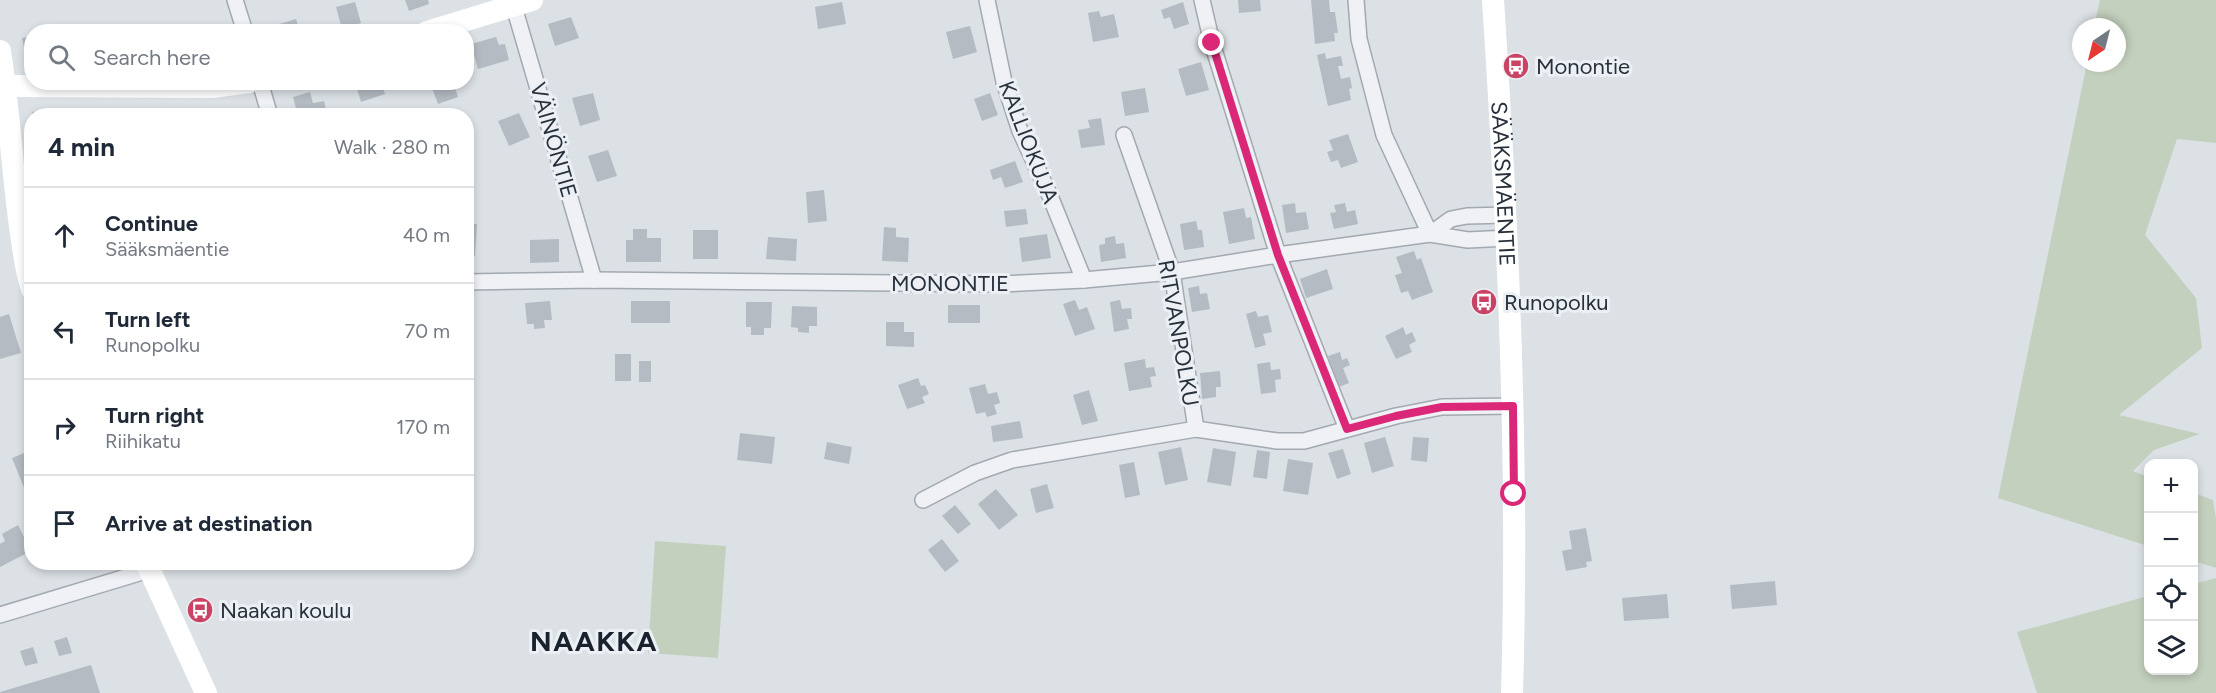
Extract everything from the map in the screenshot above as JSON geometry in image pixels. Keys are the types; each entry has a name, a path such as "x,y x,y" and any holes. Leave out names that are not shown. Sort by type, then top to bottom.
{"street":[{"path":"235,0 242,24"},
{"name":"KALLIOKUJA","path":"987,0 1004,82 1020,131 1050,196 1084,280"},
{"path":"1202,0 1212,43 1278,255 1347,429"},
{"path":"1356,0 1359,39 1384,135 1430,234"},
{"name":"SÄÄKSMÄENTIE","path":"1493,0 1507,215 1513,406 1512,693"},
{"path":"452,24 519,2"},
{"name":"VÄINÖNTIE","path":"519,2 594,280"},
{"path":"0,51 6,86 17,207 24,256"},
{"path":"6,86 24,86"},
{"path":"262,90 268,108"},
{"name":"RITVANPOLKU","path":"1124,135 1172,272 1196,429"},
{"name":"MONONTIE","path":"1430,234 1451,219 1507,215"},
{"name":"MONONTIE","path":"474,282 594,280 1000,284 1084,280 1172,272 1430,234 1468,240 1508,238"},
{"path":"923,500 975,473 1012,460 1196,429 1277,441 1304,441 1396,416 1442,407 1513,406"},
{"path":"0,615 136,570"},
{"path":"150,570 174,618 206,693"}],"green space":[{"path":"2100,0 2216,0 2216,143 2177,139 2145,235 2196,298 2202,348 2119,415 2200,434 2154,450 2133,471 2144,475 2144,545 1998,498 2085,72 2126,72 2126,18 2096,18"},
{"path":"2198,494 2213,500 2216,519 2216,568 2198,562"},
{"path":"655,541 726,546 718,658 648,653"},
{"path":"2216,578 2216,693 2037,693 2017,632 2144,597 2144,675 2198,675 2198,583"}],"building":[{"path":"405,0 428,0 429,4 409,11"},
{"path":"1238,0 1260,0 1261,11 1239,13"},
{"path":"1311,0 1329,0 1330,12 1335,12 1338,33 1334,33 1335,41 1315,44"},
{"path":"355,2 361,23 341,24 336,7"},
{"path":"842,2 846,24 818,29 815,7"},
{"path":"1183,2 1189,24 1174,29 1170,17 1164,19 1161,10"},
{"path":"1099,11 1101,17 1114,14 1119,37 1093,42 1088,13"},
{"path":"571,17 579,38 555,46 548,24"},
{"path":"296,19 298,24 279,24"},
{"path":"970,26 977,52 953,59 946,32"},
{"path":"496,37 499,45 505,44 509,60 478,69 474,43"},
{"path":"1325,53 1326,59 1341,56 1343,66 1338,66 1341,79 1350,77 1351,100 1328,106 1317,55"},
{"path":"1201,62 1209,90 1186,96 1178,69"},
{"path":"1145,88 1149,112 1125,116 1121,92"},
{"path":"357,90 384,90 385,94 361,102"},
{"path":"433,90 456,90 458,97 438,104"},
{"path":"310,92 313,103 324,101 326,108 296,108 293,97"},
{"path":"593,93 600,120 580,126 572,98"},
{"path":"990,93 998,115 982,121 974,99"},
{"path":"519,113 530,137 509,146 498,121"},
{"path":"1101,118 1105,145 1081,148 1078,130 1090,128 1088,120"},
{"path":"1348,134 1358,162 1341,168 1338,160 1331,162 1327,152 1333,150 1329,140"},
{"path":"608,150 617,176 597,182 588,156"},
{"path":"1015,161 1023,182 1005,188 1001,177 993,180 990,170"},
{"path":"824,190 827,221 808,223 806,192"},
{"path":"1295,203 1296,213 1306,212 1309,229 1286,233 1282,205"},
{"path":"1345,203 1347,212 1355,210 1358,224 1334,229 1330,213 1336,212 1334,205"},
{"path":"1244,208 1246,218 1251,217 1255,239 1229,244 1223,212"},
{"path":"1026,209 1028,224 1006,227 1004,211"},
{"path":"1196,221 1198,230 1202,230 1204,247 1184,250 1180,224"},
{"path":"474,224 477,224 475,256"},
{"path":"884,227 896,228 896,237 909,238 908,262 882,261"},
{"path":"633,229 647,229 647,238 661,238 661,262 626,262 626,240 633,240"},
{"path":"693,230 718,230 718,259 693,259"},
{"path":"1047,234 1051,258 1022,262 1019,238"},
{"path":"1115,236 1116,244 1124,243 1126,258 1101,262 1099,245 1105,244 1105,238"},
{"path":"768,237 797,239 796,261 766,259"},
{"path":"559,239 559,262 530,263 530,240"},
{"path":"1414,251 1417,260 1421,258 1433,292 1412,300 1408,291 1401,293 1395,275 1402,273 1396,257"},
{"path":"1327,269 1333,289 1306,298 1300,279"},
{"path":"1199,286 1200,294 1207,293 1210,309 1192,312 1188,288"},
{"path":"1075,300 1079,310 1087,307 1095,329 1075,336 1063,304"},
{"path":"1120,300 1122,309 1131,308 1132,319 1127,319 1129,329 1114,332 1110,302"},
{"path":"550,301 552,320 544,320 545,328 534,329 534,324 527,324 525,303"},
{"path":"631,301 670,301 670,323 631,323"},
{"path":"746,302 772,302 771,328 764,328 764,335 751,335 751,327 746,327"},
{"path":"948,305 980,305 980,323 948,323"},
{"path":"792,306 817,307 817,326 809,326 809,333 798,332 798,328 791,327"},
{"path":"1256,311 1258,317 1268,315 1272,332 1263,334 1266,345 1255,348 1246,314"},
{"path":"9,314 21,353 0,359 0,317"},
{"path":"886,322 904,322 904,332 914,332 914,347 886,346"},
{"path":"1403,327 1406,335 1412,332 1416,341 1409,345 1412,352 1396,359 1385,336"},
{"path":"1340,352 1342,360 1347,358 1350,365 1343,368 1349,383 1339,387 1328,356"},
{"path":"615,354 631,354 631,381 615,381"},
{"path":"1145,359 1146,368 1154,367 1156,376 1150,377 1152,387 1129,391 1124,363"},
{"path":"639,361 651,361 651,382 639,382"},
{"path":"1270,362 1271,370 1280,369 1281,379 1275,380 1276,392 1261,394 1257,364"},
{"path":"1220,371 1221,387 1216,387 1216,397 1202,399 1200,373"},
{"path":"918,378 921,386 925,385 929,394 922,397 925,403 907,409 898,385"},
{"path":"985,384 988,394 997,392 1000,403 994,405 997,414 987,417 985,412 976,414 969,388"},
{"path":"1089,390 1098,421 1082,425 1073,395"},
{"path":"1020,421 1023,438 993,442 991,426"},
{"path":"740,433 775,437 772,464 737,460"},
{"path":"1385,437 1394,466 1372,473 1364,443"},
{"path":"1413,437 1429,438 1427,462 1411,460"},
{"path":"827,442 852,447 849,464 824,459"},
{"path":"1181,447 1188,480 1165,485 1158,452"},
{"path":"1213,448 1236,452 1231,486 1207,482"},
{"path":"1343,449 1351,474 1337,479 1328,453"},
{"path":"1257,450 1270,452 1267,479 1253,477"},
{"path":"24,453 24,488 12,458"},
{"path":"1288,459 1313,463 1308,495 1283,491"},
{"path":"1134,462 1140,495 1125,498 1119,465"},
{"path":"1047,484 1054,508 1036,513 1030,489"},
{"path":"996,489 1018,515 999,530 978,504"},
{"path":"955,505 971,524 958,534 942,516"},
{"path":"18,525 24,537 24,555 0,567 0,544 5,541 2,534"},
{"path":"1586,528 1592,561 1586,562 1587,567 1566,571 1562,551 1572,549 1569,531"},
{"path":"942,539 959,561 945,572 928,550"},
{"path":"1775,581 1777,605 1732,609 1730,585"},
{"path":"1667,594 1669,618 1624,621 1622,598"},
{"path":"67,637 72,653 59,656 54,641"},
{"path":"33,647 38,663 25,666 20,651"},
{"path":"91,665 100,693 0,693 0,692"}],"place":[{"name":"Monontie","path":"1516,66"},
{"name":"Runopolku","path":"1484,302"},
{"name":"Naakan koulu","path":"200,610"}],"district":[{"name":"NAAKKA","path":"594,641"}],"route":[{"path":"1212,43 1278,255 1347,429 1442,407 1500,408 1513,406 1514,494"}]}
